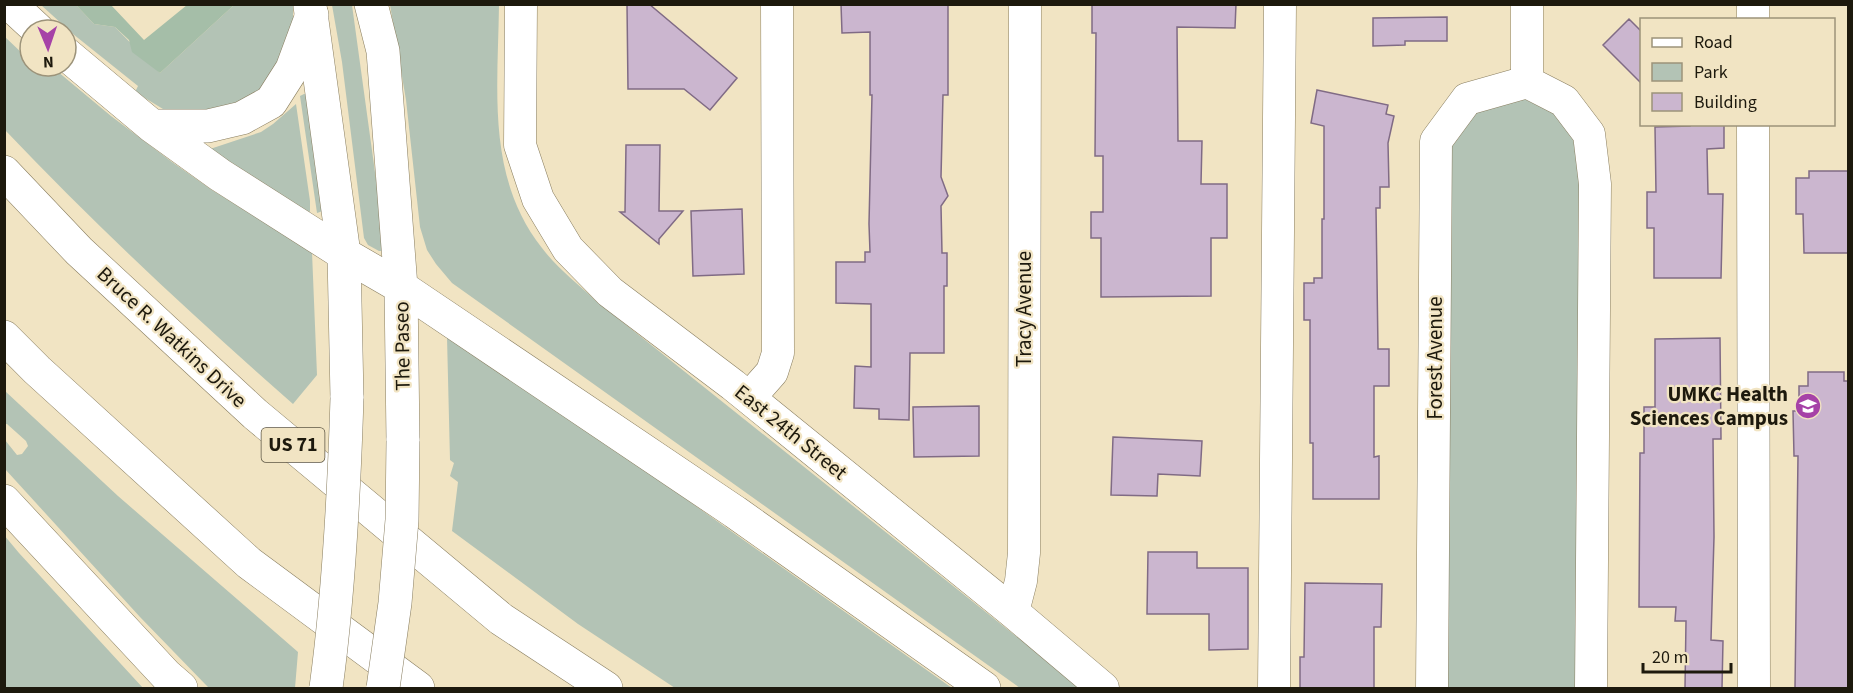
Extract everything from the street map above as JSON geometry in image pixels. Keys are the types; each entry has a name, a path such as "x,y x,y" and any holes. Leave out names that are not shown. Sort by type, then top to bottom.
{"main road":[{"path":"10,4 25,18"},
{"name":"The Paseo","path":"370,4 383,51 401,287 402,520 395,603 382,688"},
{"path":"152,126 208,126 242,118 271,102 292,69 311,10"},
{"path":"311,10 344,254 347,398 344,475 338,571 326,688"},
{"path":"78,64 152,126 220,175 344,254 401,287 735,512 984,688"},
{"name":"Bruce R. Watkins Drive","path":"4,172 79,251 255,414 501,619 606,688"},
{"path":"4,337 37,370 249,563 418,688"},
{"path":"4,501 174,684"}],"street":[{"name":"East 24th Street","path":"521,4 520,145 538,199 568,249 610,292 749,398 1103,688"},
{"path":"749,398 772,372 778,353 777,4"},
{"name":"Tracy Avenue","path":"1012,612 1021,581 1024,553 1025,4"},
{"path":"1274,688 1280,4"},
{"path":"1527,4 1527,82 1564,101 1590,134 1595,184 1591,688"},
{"name":"Forest Avenue","path":"1432,688 1436,141 1467,99 1527,82"},
{"path":"1753,126 1754,688"}],"green space":[{"path":"41,5 76,5 94,24 115,27 160,73 234,5 293,5 293,28 280,71 244,105 176,114 135,92 138,86 78,38 78,18 55,18"},
{"path":"76,5 111,5 144,40 187,5 234,5 160,73 132,52 129,40 115,27 94,24"},
{"path":"332,5 352,5 385,245 382,251 368,245 364,238 342,62"},
{"path":"390,5 499,5 497,100 504,162 512,192 524,221 542,248 595,300 1081,688 1020,688 452,283 427,250 420,227 406,100"},
{"path":"4,36 18,49 18,78 65,78 172,162 212,190 312,252 317,375 293,404 146,270 5,130"},
{"path":"1526,93 1551,102 1581,136 1580,688 1441,688 1443,159 1472,108"},
{"path":"306,94 323,211 317,213 300,96"},
{"path":"296,104 310,212 300,209 210,149 261,132"},
{"path":"447,337 617,450 952,688 675,688 578,624 452,531 458,482 450,476 454,463 450,460"},
{"path":"5,391 118,496 298,652 295,688 209,688 205,684 140,617 5,469 5,440 17,455 22,454 28,446 26,441 5,424"},
{"path":"4,535 19,553 143,688 5,688"}],"building":[{"path":"627,4 649,4 737,78 710,110 684,89 628,89"},
{"path":"841,4 948,4 948,95 943,95 941,177 948,196 941,206 942,253 947,253 947,286 944,286 944,353 910,353 909,420 879,419 879,409 854,408 855,366 871,367 871,304 836,303 836,262 865,262 865,252 870,252 872,95 870,95 870,32 842,33"},
{"path":"1092,4 1236,4 1235,28 1177,27 1178,141 1202,141 1201,184 1227,184 1227,238 1211,238 1211,296 1101,297 1101,238 1091,238 1091,212 1103,212 1103,156 1095,156 1096,33 1092,33"},
{"path":"1447,17 1447,41 1405,41 1405,45 1373,46 1373,18"},
{"path":"1629,19 1640,30 1640,82 1603,45"},
{"path":"1317,90 1388,105 1386,114 1394,116 1388,143 1389,187 1380,187 1380,208 1376,208 1378,349 1389,349 1389,386 1374,386 1374,457 1379,456 1379,499 1313,499 1313,443 1310,443 1310,320 1304,320 1304,283 1314,283 1314,278 1322,278 1324,126 1311,123"},
{"path":"1724,126 1724,148 1707,149 1708,194 1723,194 1721,278 1654,278 1654,228 1647,228 1647,192 1656,192 1655,127"},
{"path":"626,145 660,145 659,211 683,211 659,239 659,244 620,212 625,212"},
{"path":"1809,171 1848,171 1848,253 1804,253 1803,214 1796,214 1796,178 1809,178"},
{"path":"742,209 744,274 693,276 691,211"},
{"path":"1720,338 1721,439 1713,439 1714,537 1711,640 1723,641 1722,688 1685,688 1686,621 1675,621 1676,607 1639,607 1640,453 1644,453 1644,407 1655,407 1655,339"},
{"path":"1808,372 1844,372 1844,381 1848,381 1848,688 1795,688 1798,456 1794,456 1793,411 1799,411 1799,386 1808,386"},
{"path":"979,406 979,456 914,457 913,407"},
{"path":"1113,437 1202,441 1200,476 1158,474 1157,496 1111,495"},
{"path":"1148,552 1197,552 1197,568 1248,568 1248,649 1209,650 1209,614 1147,614"},
{"path":"1305,583 1382,584 1381,627 1374,627 1374,688 1300,688 1300,657 1304,657"}],"place":[{"name":"UMKC Health Sciences Campus","path":"1808,406"}]}
